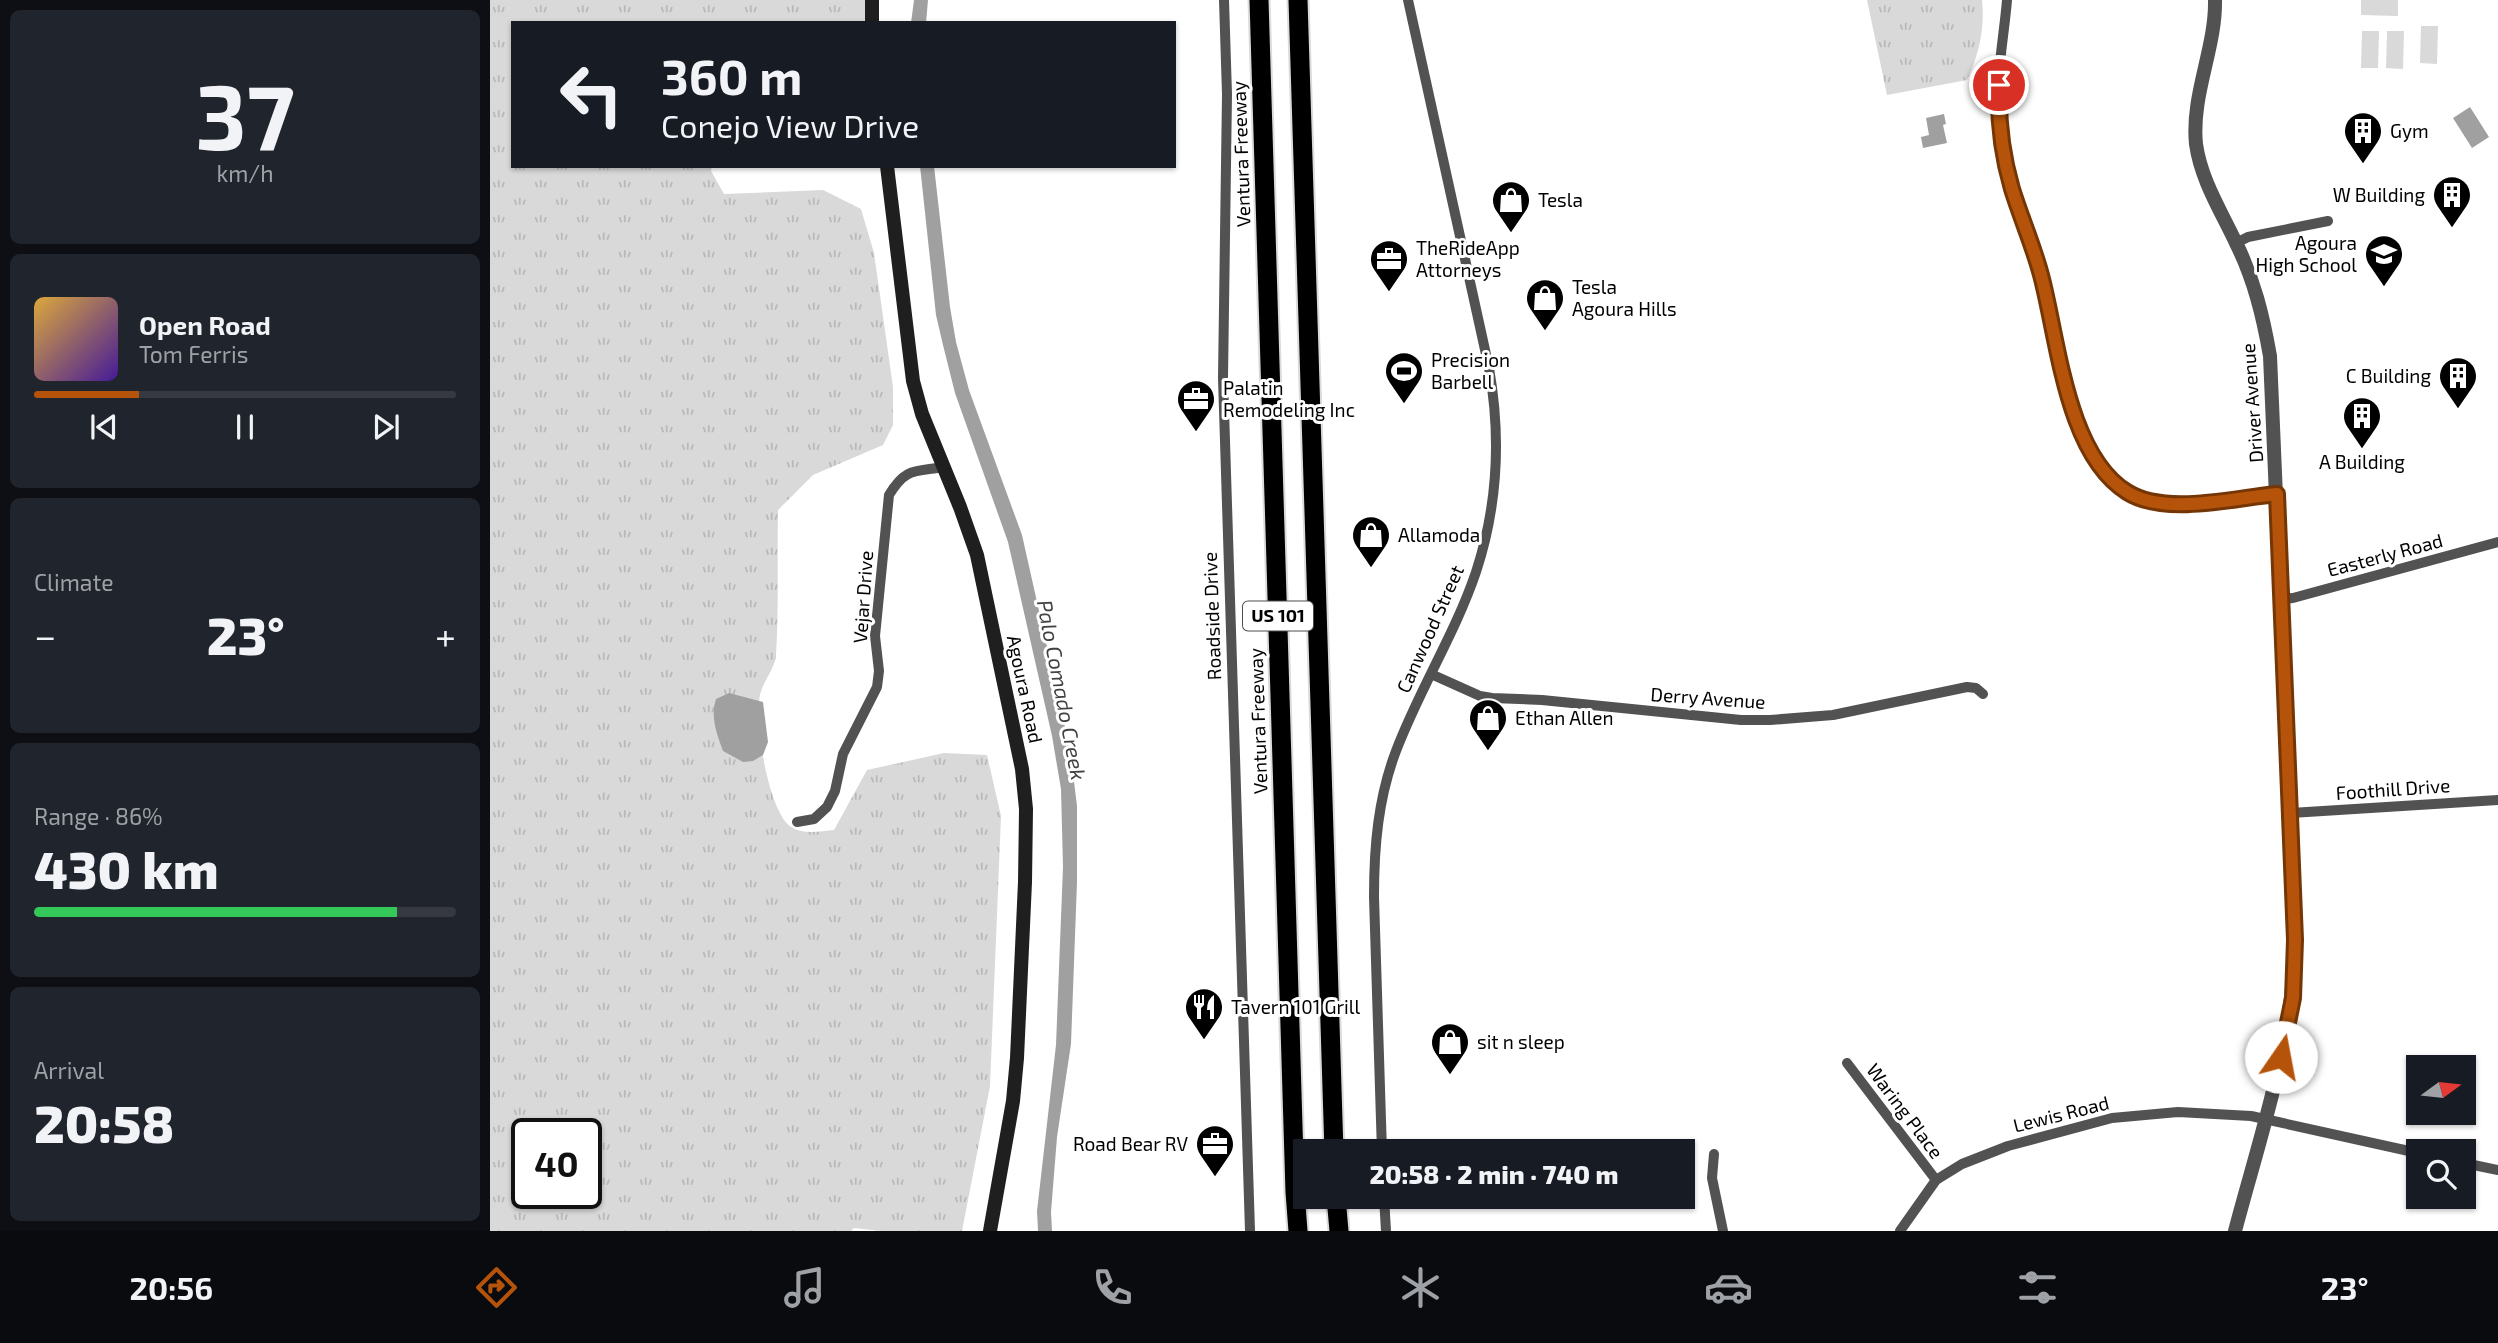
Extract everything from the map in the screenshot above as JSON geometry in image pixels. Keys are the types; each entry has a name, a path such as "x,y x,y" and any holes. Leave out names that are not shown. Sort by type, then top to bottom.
{"highway":[{"name":"Ventura Freeway","path":"1259,0 1298,1231"},
{"name":"US 101","path":"1298,0 1334,1139"},
{"path":"1337,1209 1339,1231"}],"main road":[{"path":"872,0 872,21"},
{"name":"Agoura Road","path":"887,168 912,381 922,414 977,555 1022,769 1026,809 1017,1058 1013,1101 990,1231"}],"street":[{"name":"Roadside Drive","path":"1224,0 1227,94 1223,379 1250,1231"},
{"name":"Canwood Street","path":"1382,1139 1374,897 1375,843 1383,792 1395,753 1466,599 1486,536 1494,485 1497,427 1483,340 1408,0"},
{"path":"2007,0 1998,108 2004,159 2042,276 2064,383 2079,428 2095,458 2111,479 2126,491 2147,501 2168,505 2277,494"},
{"name":"Driver Avenue","path":"2215,0 2196,111 2196,144 2213,199 2252,280 2270,356 2291,813 2295,979 2288,1023 2235,1231"},
{"path":"2236,243 2248,237 2328,221"},
{"name":"Vejar Drive","path":"797,822 814,819 827,807 835,791 843,754 877,687 879,671 874,636 889,495 898,480 910,472 944,467"},
{"name":"Easterly Road","path":"2282,599 2498,542"},
{"name":"Derry Avenue","path":"1431,674 1492,698 1542,700 1741,720 1833,715 1966,687 1976,688 1983,694"},
{"name":"Foothill Drive","path":"2291,813 2498,800"},
{"name":"Waring Place","path":"1847,1063 1936,1180"},
{"name":"Lewis Road","path":"1900,1231 1936,1180 1962,1164 1991,1152 2112,1118 2178,1112 2264,1119 2406,1150"},
{"path":"1714,1154 1712,1178 1723,1231"},
{"path":"2476,1165 2498,1170"},
{"path":"1385,1209 1386,1231"}],"green space":[{"path":"490,0 866,0 867,21 511,21 511,168 712,168 724,194 823,190 861,209 874,253 893,387 893,425 883,445 813,475 778,510 776,655 760,695 759,708 765,765 783,818 791,827 806,832 834,830 867,770 944,753 987,755 1001,816 990,1086 962,1231 881,1231 854,1228 851,1231 490,1231"},
{"path":"1867,0 1982,0 1980,41 1967,80 1887,95"},
{"path":"2361,0 2398,0 2398,16 2361,15"},
{"path":"2421,26 2438,26 2437,64 2420,63"},
{"path":"2362,31 2379,31 2378,68 2361,68"},
{"path":"2387,31 2404,31 2403,69 2386,68"}],"shaded area":[{"path":"914,0 928,0 926,21 911,21"},
{"path":"2470,107 2489,137 2472,148 2453,118"},
{"path":"1944,114 1946,124 1943,125 1947,143 1923,148 1921,137 1929,135 1926,118"},
{"path":"920,168 934,168 956,342 969,390 1022,535 1070,749 1077,806 1071,1044 1057,1137 1052,1231 1038,1231 1037,1211 1056,1045 1063,867 1061,789 1052,736 1008,542 955,393 936,315"},
{"path":"729,693 763,702 768,742 763,755 753,761 743,762 723,751 715,725 714,706 716,699"}],"place":[{"name":"Gym","path":"2363,165"},
{"name":"W Building","path":"2452,229"},
{"name":"Tesla","path":"1511,234"},
{"name":"Agoura High School","path":"2384,288"},
{"name":"TheRideApp Attorneys","path":"1389,293"},
{"name":"Tesla Agoura Hills","path":"1545,332"},
{"name":"Precision Barbell","path":"1404,405"},
{"name":"C Building","path":"2458,410"},
{"name":"Palatin Remodeling Inc","path":"1196,433"},
{"name":"A Building","path":"2362,450"},
{"name":"Allamoda","path":"1371,569"},
{"name":"Ethan Allen","path":"1488,752"},
{"name":"Tavern 101 Grill","path":"1204,1041"},
{"name":"sit n sleep","path":"1450,1076"},
{"name":"Road Bear RV","path":"1215,1178"}],"route":[{"path":"1999,85 1998,108 2004,159 2042,276 2064,383 2079,428 2095,458 2111,479 2126,491 2147,501 2168,505 2277,494 2295,940 2293,998 2281,1057"}],"water label":[{"name":"Palo Comado Creek","path":"1061,690"}]}
